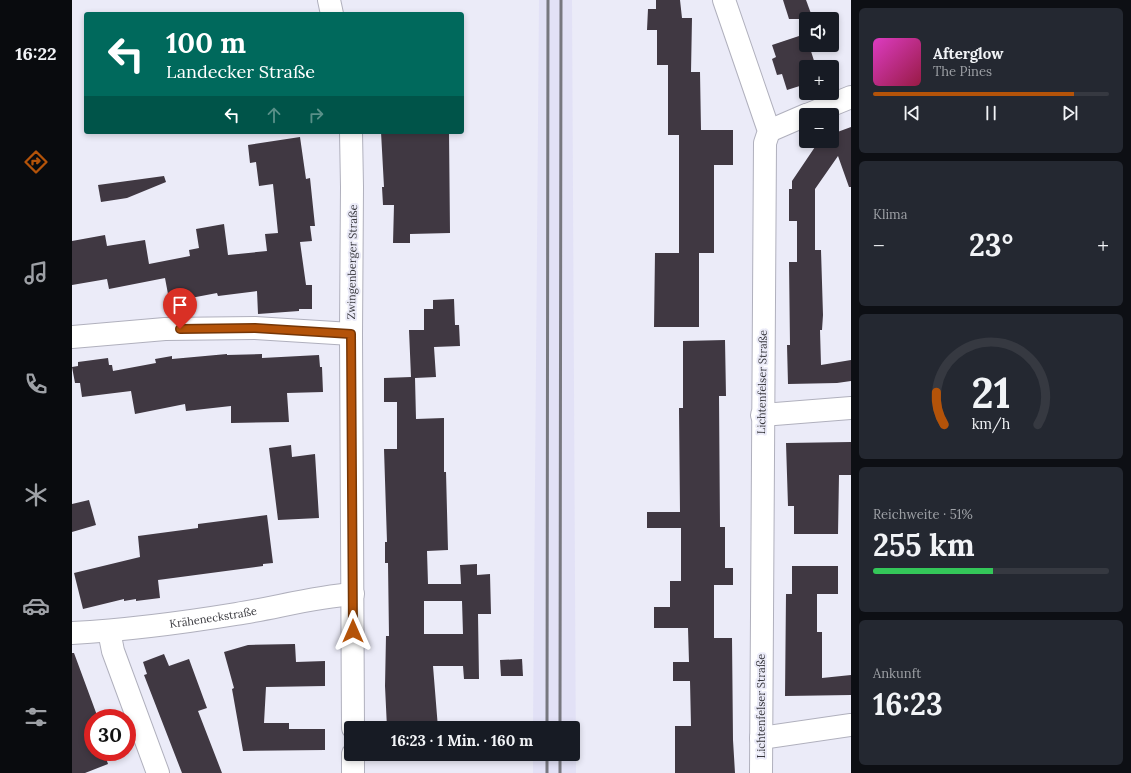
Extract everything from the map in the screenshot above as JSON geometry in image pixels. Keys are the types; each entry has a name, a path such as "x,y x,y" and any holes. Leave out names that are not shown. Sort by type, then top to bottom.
{"street":[{"path":"329,0 332,12"},
{"path":"724,0 769,131 799,118"},
{"path":"824,108 851,97"},
{"name":"Lichtenfelser Straße","path":"761,773 762,415 765,142 769,131"},
{"name":"Zwingenberger Straße","path":"351,134 353,721"},
{"path":"72,337 165,329 255,328 351,334"},
{"path":"762,415 851,408"},
{"name":"Kräheneckstraße","path":"72,633 108,631 235,614 329,596 353,594"},
{"path":"108,631 113,651 158,773"},
{"path":"761,738 851,725"},
{"path":"353,761 354,773"}],"shaded area":[{"path":"539,0 572,0 576,721 533,721"},
{"path":"533,761 576,761 576,773 533,773"}],"building":[{"path":"656,0 680,0 682,18 692,18 691,72 700,72 701,130 733,130 733,165 714,165 714,253 699,253 699,327 654,327 655,253 679,253 679,135 668,135 668,65 657,65 657,30 647,30 648,9 656,9"},
{"path":"783,0 806,0 810,12 799,12 799,19 789,19"},
{"path":"799,36 799,52 811,52 814,60 799,60 799,86 787,90 782,74 777,75 772,59 776,57 772,45"},
{"path":"851,127 851,187 849,187 838,156 815,189 815,250 821,250 823,315 822,330 820,330 821,365 851,360 851,381 837,383 788,384 787,345 790,345 789,262 797,262 797,221 789,221 789,189 792,189 792,181 814,148 839,148 839,131"},
{"path":"381,134 449,134 450,233 410,234 410,243 393,243 394,205 383,205 382,187 384,187"},
{"path":"300,137 306,179 310,178 315,226 310,226 312,241 300,242 306,285 312,285 312,309 258,314 257,291 218,296 217,293 175,301 173,293 168,294 165,278 109,289 107,279 72,285 72,241 105,235 107,246 145,240 149,264 190,256 189,250 199,248 196,229 224,224 228,255 267,251 265,234 278,233 273,184 259,186 256,162 250,163 248,145"},
{"path":"164,176 166,182 127,198 101,202 98,185"},
{"path":"454,299 455,325 459,325 460,346 434,347 436,377 415,378 416,419 444,418 444,472 446,472 448,550 427,551 428,584 461,584 460,565 477,564 477,575 490,574 491,614 478,614 479,679 464,679 463,666 433,666 437,721 387,721 385,686 386,636 389,636 388,563 385,563 385,542 387,542 384,449 397,449 397,402 384,402 384,378 411,377 409,330 424,330 424,309 433,309 433,300","holes":["424,601 462,601 463,634 424,634"]},
{"path":"725,340 726,396 719,396 720,527 725,527 725,568 733,568 733,585 714,585 714,638 732,638 733,740 735,773 675,773 675,726 691,726 690,681 673,681 673,662 689,662 688,628 654,628 654,607 670,607 670,581 681,581 681,528 647,528 647,512 680,512 679,408 683,408 683,341"},
{"path":"227,354 262,354 262,358 319,355 320,367 322,367 323,392 287,393 289,422 231,423 231,406 186,411 185,404 135,414 131,391 82,397 80,383 75,383 72,367 78,366 78,362 108,358 109,365 112,365 113,371 156,363 155,359 172,356 172,359"},
{"path":"851,442 851,475 839,475 838,534 794,534 794,506 788,506 786,443"},
{"path":"291,445 292,457 315,454 319,518 278,520 269,448"},
{"path":"89,500 96,525 72,532 72,504"},
{"path":"267,515 273,563 263,564 263,566 158,580 160,598 136,601 136,599 124,601 124,599 83,609 74,573 140,557 138,536 198,528 198,524"},
{"path":"792,566 838,566 838,594 817,594 817,632 822,632 822,678 851,675 851,695 785,696 786,594 792,594"},
{"path":"295,644 296,662 325,661 325,686 266,687 264,723 289,723 289,729 325,729 325,750 243,751 232,689 234,688 224,652 248,645"},
{"path":"72,653 74,653 95,709 84,709 84,761 107,761 108,764 85,773 72,773"},
{"path":"164,654 169,666 189,659 207,708 198,711 222,773 182,773 144,675 147,674 143,662"},
{"path":"522,659 523,676 501,676 500,660"}],"railway":[{"path":"547,721 548,0"},
{"path":"560,721 561,0"},
{"path":"547,761 547,773"},
{"path":"560,761 560,773"}],"route":[{"path":"180,329 255,328 351,334 353,631"}]}
